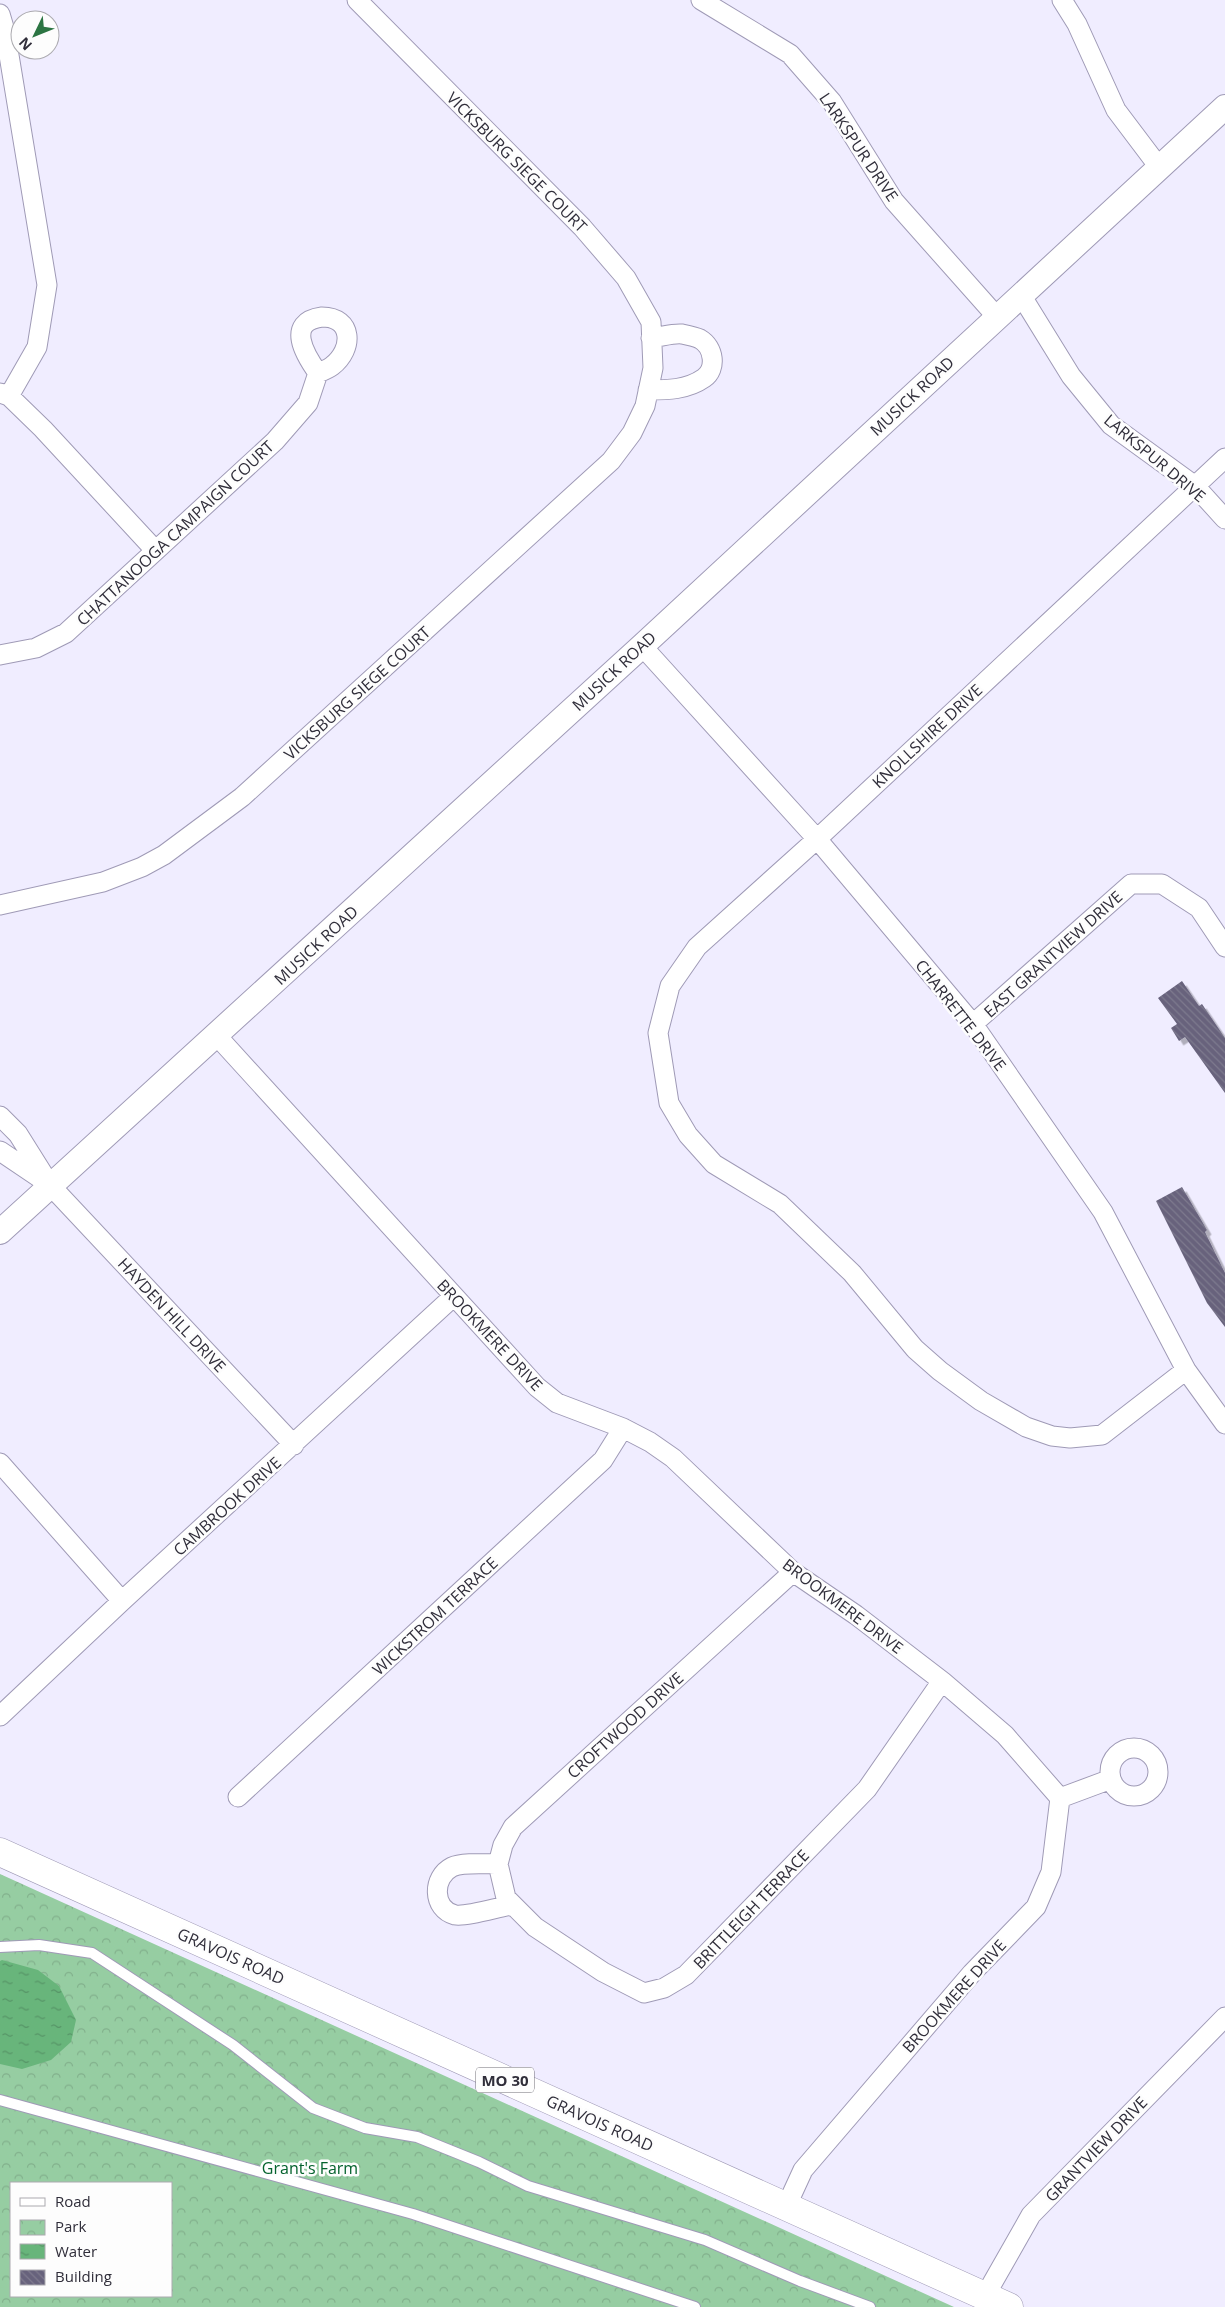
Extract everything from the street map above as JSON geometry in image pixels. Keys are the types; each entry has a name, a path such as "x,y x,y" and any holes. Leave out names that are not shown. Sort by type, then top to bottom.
{"main road":[{"name":"GRAVOIS ROAD","path":"0,1852 1009,2307"}],"street":[{"name":"VICKSBURG SIEGE COURT","path":"0,905 103,882 142,867 164,855 242,797 611,461 632,433 645,406 653,368 651,322 626,278 582,227 357,0"},
{"name":"LARKSPUR DRIVE","path":"701,0 790,54 832,102 894,201 997,317"},
{"path":"1062,0 1077,24 1116,110 1159,167"},
{"path":"0,14 5,31 47,285 37,346 4,394 155,550"},
{"name":"MUSICK ROAD","path":"0,1232 217,1036 642,646 1225,106"},
{"name":"LARKSPUR DRIVE","path":"1021,295 1072,376 1111,425 1195,486 1225,519"},
{"path":"648,390 670,390 690,385 705,377 713,365 711,351 701,340 680,334 651,338"},
{"name":"CHATTANOOGA CAMPAIGN COURT","path":"0,655 36,648 66,633 275,440 308,403 318,373"},
{"name":"KNOLLSHIRE DRIVE","path":"1186,1370 1102,1435 1070,1438 1052,1436 1026,1427 981,1401 940,1371 915,1349 852,1273 780,1204 714,1164 688,1135 669,1103 658,1033 670,986 697,947 817,839 1225,458"},
{"name":"CHARRETTE DRIVE","path":"642,646 817,839 973,1024 1103,1212 1186,1370 1225,1424"},
{"name":"EAST GRANTVIEW DRIVE","path":"973,1024 1131,884 1162,884 1199,908 1225,947"},
{"name":"BROOKMERE DRIVE","path":"217,1036 537,1387 557,1402 623,1428 650,1442 673,1458 793,1572 856,1615 942,1681 1006,1735 1060,1798 1050,1872 1036,1907 972,1973 803,2170 786,2207"},
{"path":"0,1116 18,1134 50,1185"},
{"path":"0,1151 50,1185"},
{"name":"HAYDEN HILL DRIVE","path":"50,1185 294,1445"},
{"name":"CAMBROOK DRIVE","path":"0,1716 122,1601 454,1296"},
{"name":"WICKSTROM TERRACE","path":"238,1798 603,1460 623,1428"},
{"path":"0,1463 122,1601"},
{"name":"CROFTWOOD DRIVE","path":"498,1864 503,1846 513,1828 793,1572"},
{"name":"BRITTLEIGH TERRACE","path":"509,1902 535,1927 603,1972 644,1993 664,1988 686,1975 867,1789 942,1681"},
{"path":"1060,1798 1111,1779"},
{"path":"498,1864 509,1902 474,1913 455,1915 443,1906 436,1895 437,1886 442,1876 453,1867 498,1864"},
{"name":"GRANTVIEW DRIVE","path":"984,2296 1032,2216 1225,2017"}],"lane":[{"path":"0,1947 39,1945 92,1953 233,2045 313,2108 366,2128 417,2137 479,2162 528,2186 705,2240 800,2281 870,2307"},
{"path":"0,2100 414,2214 695,2307"}],"green space":[{"name":"Grant's Farm","path":"0,1874 954,2307 0,2307"}],"water":[{"path":"0,1961 38,1970 59,1986 76,2020 71,2042 51,2060 22,2069 0,2064"}],"building":[{"path":"1182,981 1199,1006 1202,1004 1225,1038 1225,1093 1185,1037 1179,1041 1171,1028 1177,1024 1158,998"},
{"path":"1182,1187 1207,1230 1205,1232 1225,1273 1225,1327 1207,1303 1156,1201"}]}
